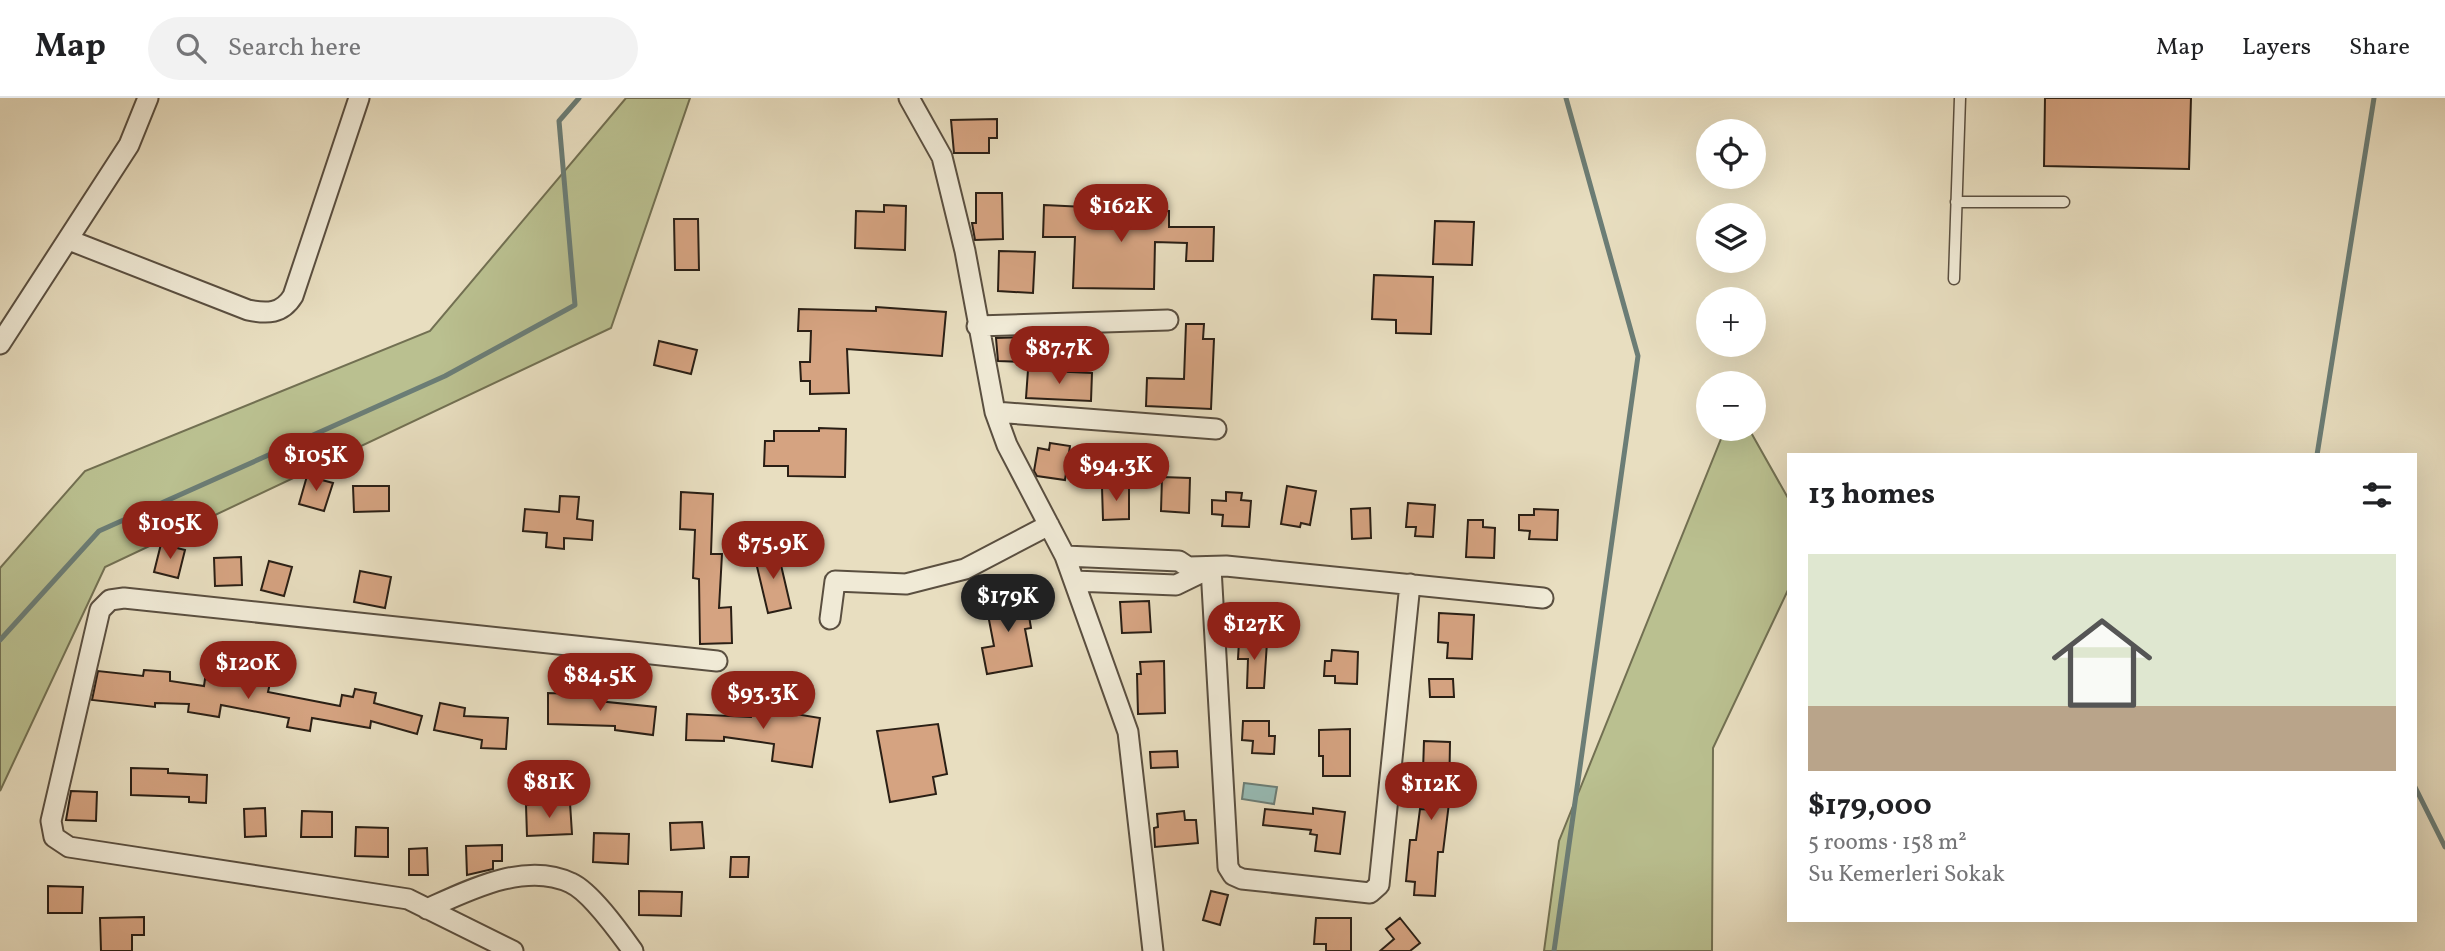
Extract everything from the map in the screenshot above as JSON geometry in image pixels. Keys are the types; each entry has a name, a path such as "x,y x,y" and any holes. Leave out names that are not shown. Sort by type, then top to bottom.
{"street":[{"path":"0,344 129,145 148,98"},
{"path":"69,240 248,310 265,314 278,311 287,305 293,296 359,98"},
{"path":"909,98 942,157 965,251 995,412 1007,445 1065,556 1128,732 1153,951"},
{"path":"977,326 1168,320"},
{"path":"995,412 1216,429"},
{"path":"830,619 835,581 906,584 965,569 1049,525"},
{"path":"1065,556 1179,561 1188,567 1226,566 1543,598"},
{"path":"1074,581 1176,585 1211,568"},
{"path":"1211,568 1227,867 1233,875 1242,879 1370,893 1380,885 1409,584"},
{"path":"513,951 408,899 69,847 54,837 51,821 100,610 110,600 124,598 717,661"},
{"path":"427,909 471,889 523,876 546,876 573,884 609,919 633,951"}],"lane":[{"path":"1954,279 1960,98"},
{"path":"1956,202 2064,202"}],"green space":[{"path":"626,98 690,98 611,328 105,567 0,791 0,568 85,471 430,331"},
{"path":"1720,441 1756,441 1787,496 1787,592 1713,748 1712,951 1544,951 1559,841"}],"water":[{"path":"1244,783 1277,787 1274,804 1242,799"}],"building":[{"path":"2045,98 2191,98 2189,169 2044,166"},
{"path":"997,119 997,138 989,138 989,153 954,153 951,120"},
{"path":"976,193 1002,193 1003,239 975,240 972,223 976,223"},
{"path":"884,205 906,206 905,250 855,248 856,211 884,212"},
{"path":"1044,205 1169,211 1169,227 1214,227 1213,261 1186,261 1187,243 1155,242 1154,289 1073,288 1075,237 1043,237"},
{"path":"674,219 698,219 699,270 675,270"},
{"path":"1435,221 1474,222 1472,265 1433,264"},
{"path":"999,251 1035,252 1033,293 998,291"},
{"path":"1374,275 1433,277 1431,334 1396,333 1396,320 1372,319"},
{"path":"876,307 946,312 942,356 847,349 849,393 810,394 810,381 801,381 800,362 810,362 811,331 798,331 799,309 876,311"},
{"path":"1186,324 1204,324 1203,339 1214,339 1211,409 1146,406 1147,378 1184,379"},
{"path":"1028,337 1028,362 998,361 996,338"},
{"path":"659,341 697,350 691,374 654,365"},
{"path":"1028,370 1092,373 1091,401 1026,398"},
{"path":"819,428 846,429 845,477 788,476 788,466 764,466 765,441 774,441 774,431 819,431"},
{"path":"1050,443 1070,446 1065,480 1037,476 1034,471 1038,448 1049,450"},
{"path":"307,476 333,483 324,511 299,504"},
{"path":"1162,477 1190,478 1189,513 1161,511"},
{"path":"353,486 389,486 389,511 354,512"},
{"path":"1129,486 1129,519 1103,520 1102,487"},
{"path":"1287,486 1316,491 1310,525 1301,523 1300,527 1281,524"},
{"path":"681,492 713,494 711,554 722,554 719,608 731,607 732,643 700,644 699,579 693,578 695,530 680,529"},
{"path":"1226,492 1242,493 1241,500 1251,501 1249,527 1222,526 1223,515 1212,514 1212,500 1226,501"},
{"path":"560,496 579,497 577,519 593,521 592,540 564,538 564,549 546,547 547,533 523,531 525,509 559,512"},
{"path":"1408,503 1435,505 1433,537 1415,536 1416,527 1406,527"},
{"path":"1370,508 1371,538 1352,539 1351,509"},
{"path":"1534,509 1558,510 1557,540 1529,539 1530,531 1519,530 1519,515 1534,515"},
{"path":"1468,520 1483,520 1483,527 1495,528 1494,558 1466,557"},
{"path":"161,544 185,550 178,578 154,572"},
{"path":"777,548 791,608 768,613 754,554"},
{"path":"241,557 242,585 215,586 214,558"},
{"path":"269,561 292,567 284,596 261,590"},
{"path":"360,571 391,577 385,608 354,602"},
{"path":"1025,592 1031,628 1025,629 1032,666 987,674 982,648 994,646 985,599"},
{"path":"1149,601 1151,632 1122,633 1120,602"},
{"path":"1439,613 1474,615 1472,659 1447,658 1448,643 1438,642"},
{"path":"1239,641 1267,642 1264,688 1247,688 1248,659 1238,659"},
{"path":"1332,650 1358,652 1357,684 1335,683 1335,676 1324,676 1325,661 1331,661"},
{"path":"1164,661 1165,713 1138,714 1137,674 1141,674 1140,662"},
{"path":"144,670 170,672 170,681 204,686 205,679 246,686 247,679 270,683 268,692 340,706 342,695 353,697 355,689 376,693 374,703 422,716 417,734 371,721 370,728 312,718 310,731 287,727 289,718 221,705 219,717 188,712 189,704 155,703 155,707 92,700 98,671 143,676"},
{"path":"1429,679 1453,679 1454,697 1430,697"},
{"path":"548,693 598,695 598,701 656,707 653,735 615,730 615,726 548,724"},
{"path":"754,701 784,706 783,712 820,718 812,767 772,761 774,744 724,737 724,741 686,740 687,714 751,717"},
{"path":"440,703 465,708 464,716 508,718 506,749 481,748 482,740 434,730"},
{"path":"1243,721 1269,721 1269,736 1275,736 1274,754 1252,753 1253,741 1242,740"},
{"path":"938,724 947,774 933,777 936,794 890,802 877,731"},
{"path":"1350,729 1350,776 1323,776 1323,756 1319,756 1319,730"},
{"path":"1424,741 1450,742 1449,803 1443,852 1438,852 1435,896 1414,895 1415,882 1406,881 1410,840 1416,840 1420,809 1433,810 1433,771 1423,771"},
{"path":"1177,751 1178,767 1151,768 1150,752"},
{"path":"131,768 168,769 168,773 207,775 206,803 189,802 189,797 131,795"},
{"path":"71,791 97,792 96,821 66,820"},
{"path":"570,803 572,834 527,836 526,805"},
{"path":"265,808 266,836 245,837 244,809"},
{"path":"1313,808 1345,812 1340,854 1315,851 1317,835 1310,834 1311,830 1263,825 1265,809 1313,814"},
{"path":"302,811 332,812 332,837 301,837"},
{"path":"1184,811 1185,820 1196,820 1198,843 1155,847 1154,828 1158,827 1157,814"},
{"path":"702,822 704,848 671,850 670,823"},
{"path":"356,827 388,828 388,857 355,856"},
{"path":"594,833 629,834 628,864 593,862"},
{"path":"502,845 502,861 493,861 493,869 467,875 466,846"},
{"path":"427,848 428,875 409,875 409,849"},
{"path":"731,857 749,857 748,877 730,877"},
{"path":"48,886 83,887 82,913 48,913"},
{"path":"639,891 682,892 681,916 639,915"},
{"path":"1211,891 1228,895 1220,925 1203,920"},
{"path":"144,917 144,935 132,935 132,951 101,951 100,918"},
{"path":"1316,918 1351,918 1351,951 1326,951 1326,944 1314,944"},
{"path":"1400,918 1420,943 1410,951 1380,951 1394,939 1386,929"}],"waterway":[{"path":"0,640 99,531 445,376 575,305 559,121 579,98"},
{"path":"1554,951 1638,356 1566,98"},
{"path":"2317,453 2374,98"},
{"path":"2417,791 2445,847"}]}
